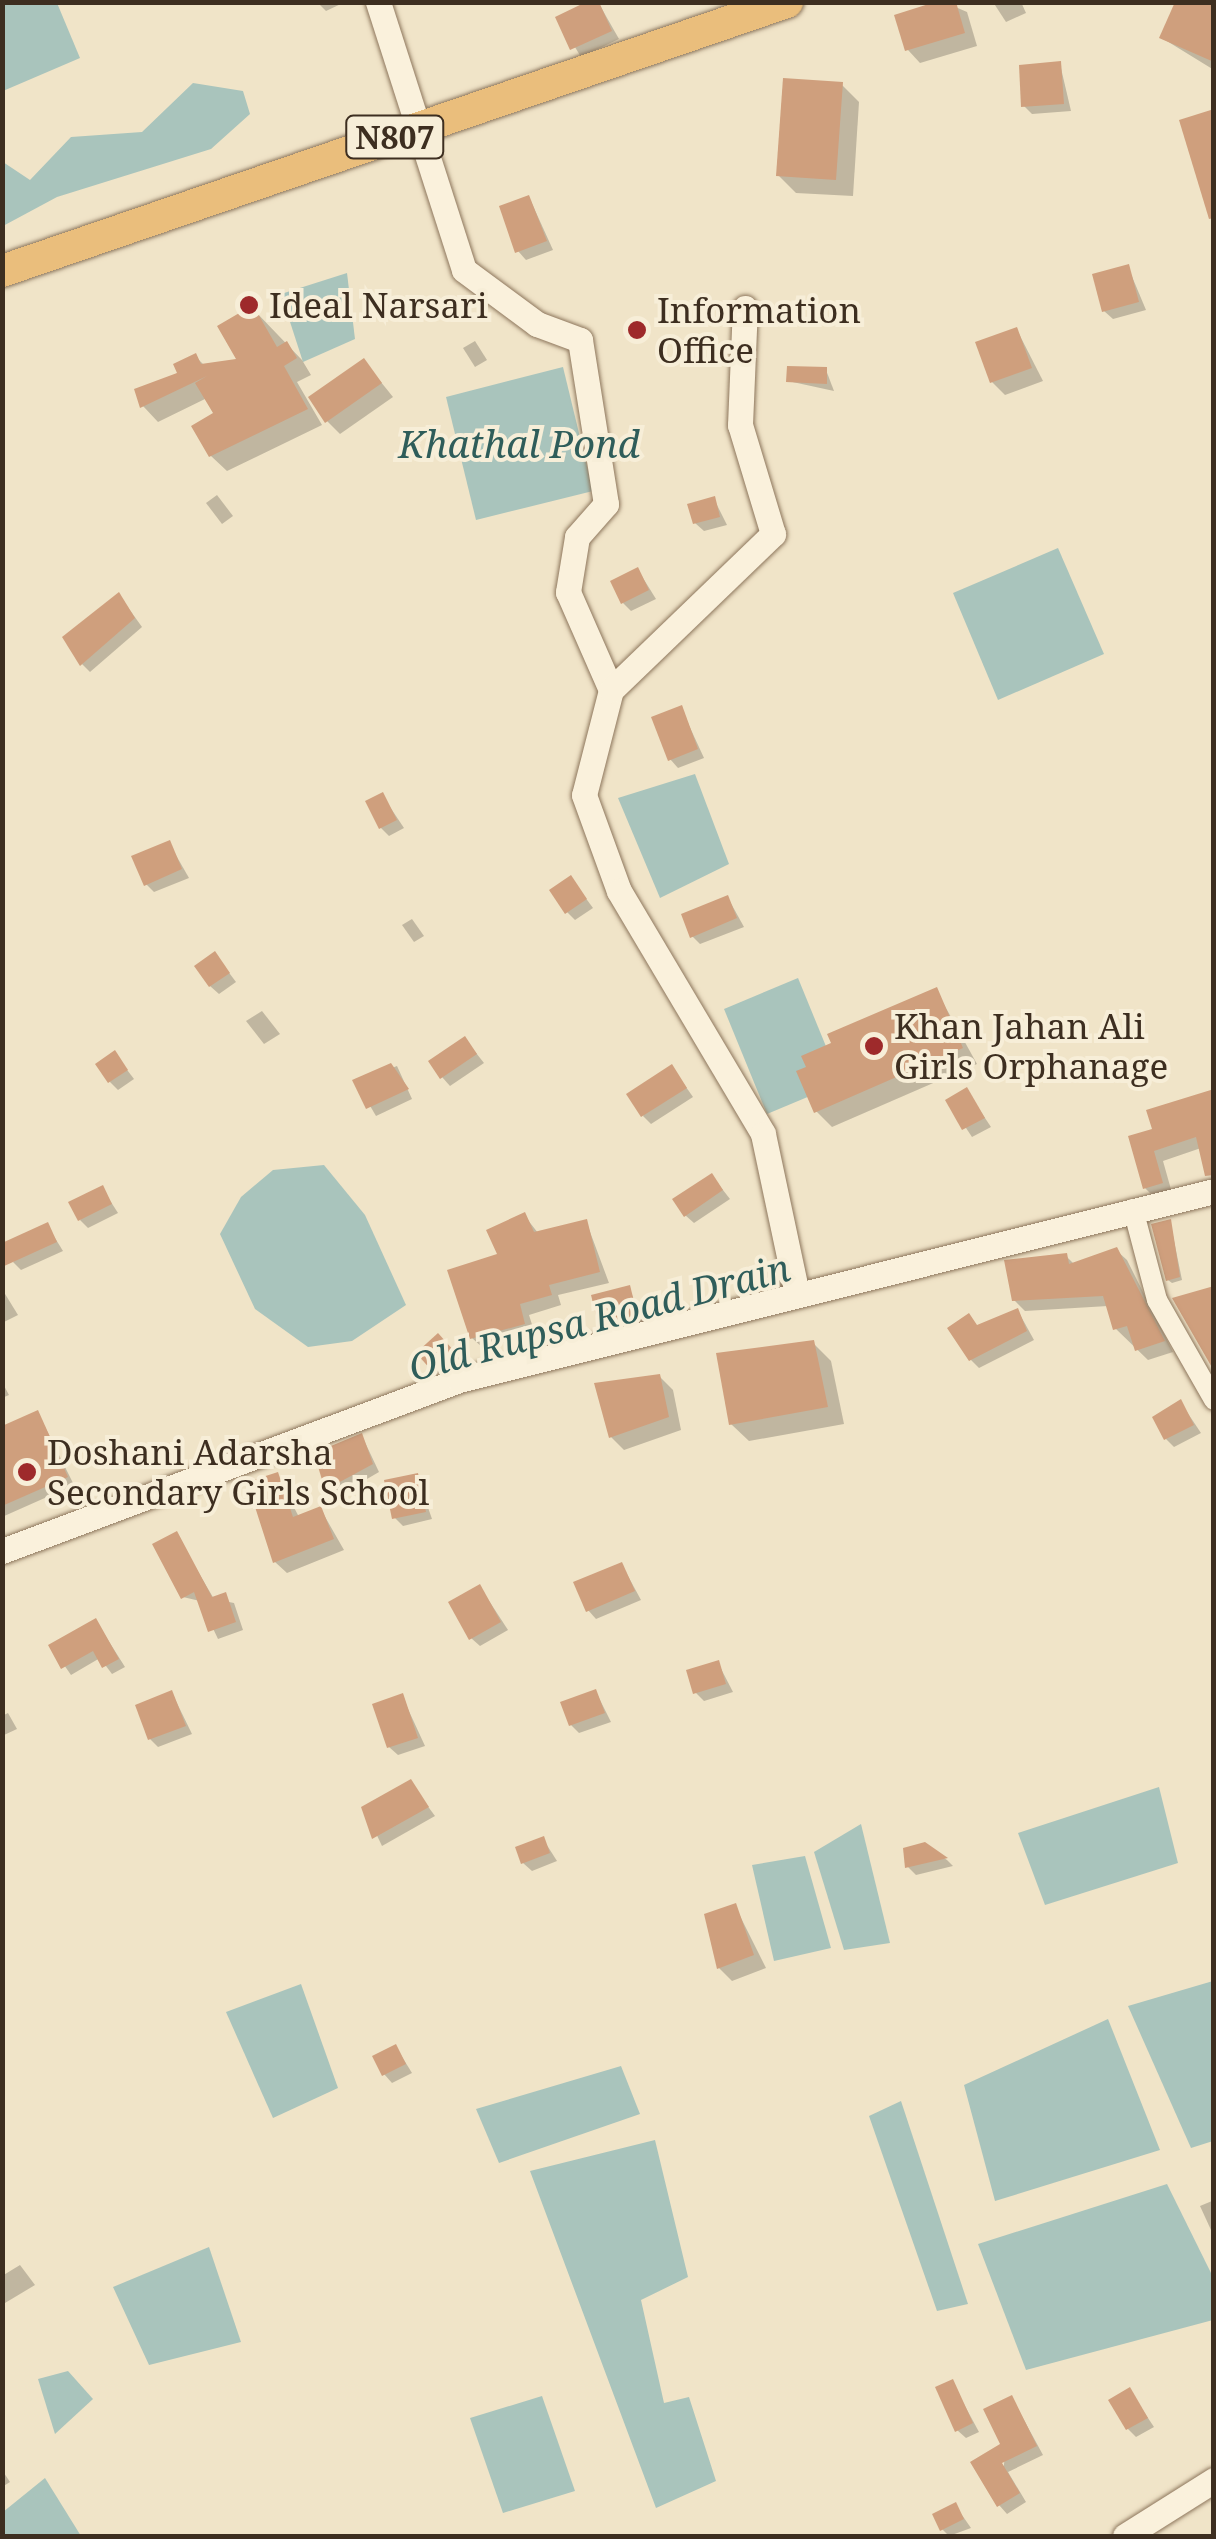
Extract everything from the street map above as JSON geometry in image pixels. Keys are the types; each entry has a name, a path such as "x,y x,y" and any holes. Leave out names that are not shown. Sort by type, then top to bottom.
{"highway":[{"name":"N807","path":"2,271 787,2"}],"street":[{"path":"378,2 425,126 464,270 537,324 580,340 606,504 577,538 568,592 611,690"},
{"path":"745,308 740,425 772,534 611,690 584,794 619,891 762,1134 797,1294"},
{"path":"2,1552 459,1380 1214,1190"},
{"path":"1133,1209 1157,1300 1214,1400"},
{"path":"1124,2536 1214,2480"}],"water":[{"path":"3,2 57,3 80,58 3,91"},
{"path":"193,83 243,91 250,114 211,149 57,197 3,226 3,162 30,180 71,137 142,132"},
{"path":"347,273 355,339 303,362 281,294"},
{"name":"Khathal Pond","path":"563,367 593,491 476,520 446,397"},
{"path":"1058,548 1104,654 998,700 953,593"},
{"path":"695,774 729,864 660,898 618,798"},
{"path":"798,978 841,1083 767,1114 724,1009"},
{"path":"324,1165 365,1215 406,1305 352,1341 308,1347 255,1309 220,1234 241,1197 273,1170"},
{"path":"1159,1787 1178,1863 1045,1905 1018,1833"},
{"path":"861,1824 890,1943 844,1950 814,1852"},
{"path":"805,1856 831,1948 774,1961 752,1865"},
{"path":"1213,1981 1213,2141 1191,2148 1128,2006"},
{"path":"301,1984 338,2088 273,2118 226,2012"},
{"path":"1108,2019 1160,2150 995,2201 964,2085"},
{"path":"621,2066 640,2114 499,2163 476,2109"},
{"path":"901,2101 968,2304 937,2311 869,2116"},
{"path":"655,2140 688,2277 641,2300 664,2403 689,2397 716,2481 656,2508 530,2171"},
{"path":"1167,2184 1213,2277 1213,2320 1026,2370 978,2244"},
{"path":"209,2247 241,2342 149,2365 113,2287"},
{"path":"68,2371 93,2399 55,2434 38,2379"},
{"path":"542,2396 575,2491 503,2513 470,2418"},
{"path":"45,2478 81,2536 3,2536 3,2512"}],"building":[{"path":"586,2 599,2 612,31 570,50 555,17"},
{"path":"935,2 956,2 965,33 905,51 894,15"},
{"path":"1175,2 1214,2 1214,62 1159,38"},
{"path":"1061,61 1064,104 1021,107 1019,65"},
{"path":"783,78 843,82 836,180 776,176"},
{"path":"1214,109 1214,218 1209,219 1179,120"},
{"path":"529,195 547,241 515,253 499,206"},
{"path":"1129,264 1139,302 1102,312 1092,274"},
{"path":"253,305 277,347 287,341 297,358 284,366 308,409 209,457 191,426 213,413 195,383 207,376 140,408 134,389 177,373 173,364 196,353 201,364 236,359 217,326"},
{"path":"1017,327 1032,368 990,383 975,342"},
{"path":"364,358 382,383 325,423 308,397"},
{"path":"787,366 827,367 827,384 786,382"},
{"path":"715,496 720,517 693,524 687,504"},
{"path":"638,567 649,590 621,604 610,581"},
{"path":"119,592 135,618 80,666 62,637"},
{"path":"682,705 698,749 668,761 651,717"},
{"path":"383,792 397,820 379,829 365,801"},
{"path":"170,840 182,869 144,886 131,856"},
{"path":"571,875 587,899 565,914 549,890"},
{"path":"728,895 737,918 690,938 681,914"},
{"path":"215,951 230,973 209,987 194,966"},
{"name":"Khan Jahan Ali Girls Orphanage","path":"937,987 963,1048 814,1113 796,1071 806,1067 801,1056 831,1043 827,1034"},
{"path":"465,1036 477,1054 440,1079 428,1061"},
{"path":"115,1050 128,1070 108,1083 95,1064"},
{"path":"391,1063 409,1089 366,1109 352,1080"},
{"path":"672,1064 687,1088 641,1117 626,1094"},
{"path":"967,1087 985,1118 962,1130 945,1100"},
{"path":"1214,1089 1214,1175 1205,1176 1196,1137 1154,1151 1163,1183 1143,1189 1128,1136 1152,1129 1146,1110"},
{"path":"712,1173 723,1190 684,1217 672,1199"},
{"path":"103,1185 112,1204 78,1221 68,1202"},
{"path":"525,1212 534,1232 587,1219 600,1272 549,1285 552,1295 520,1304 525,1324 470,1339 447,1270 497,1254 486,1230"},
{"path":"1171,1219 1180,1277 1166,1281 1151,1224"},
{"path":"48,1222 57,1242 2,1267 2,1243"},
{"path":"1117,1247 1165,1341 1135,1351 1127,1326 1113,1330 1103,1296 1012,1301 1004,1260 1067,1253 1069,1264"},
{"path":"630,1285 638,1318 599,1328 591,1295"},
{"path":"1214,1286 1214,1371 1172,1298"},
{"path":"1018,1308 1027,1331 969,1361 947,1328 969,1313 977,1325"},
{"path":"438,1333 463,1361 433,1372 416,1353"},
{"path":"814,1340 828,1407 729,1425 716,1353"},
{"path":"660,1374 669,1417 609,1438 594,1383"},
{"path":"1181,1399 1194,1425 1164,1440 1152,1417"},
{"path":"38,1410 68,1477 2,1506 2,1426"},
{"path":"362,1433 373,1464 325,1490 314,1453"},
{"path":"278,1472 293,1517 321,1506 334,1539 273,1563 247,1482"},
{"path":"418,1473 426,1512 392,1519 384,1480"},
{"path":"177,1531 212,1597 226,1592 236,1622 208,1632 194,1592 181,1599 152,1544"},
{"path":"622,1562 635,1591 586,1612 573,1582"},
{"path":"480,1584 501,1622 469,1640 448,1602"},
{"path":"96,1618 119,1659 102,1668 93,1651 61,1669 48,1645"},
{"path":"719,1660 726,1684 693,1694 686,1670"},
{"path":"596,1689 605,1713 569,1726 560,1702"},
{"path":"172,1690 186,1726 148,1740 135,1705"},
{"path":"403,1693 418,1738 387,1748 372,1704"},
{"path":"411,1779 429,1807 372,1839 361,1807"},
{"path":"544,1836 550,1853 521,1864 515,1847"},
{"path":"925,1842 948,1858 905,1868 903,1848"},
{"path":"736,1903 754,1955 717,1969 704,1914"},
{"path":"396,2044 406,2064 382,2076 372,2056"},
{"path":"953,2379 973,2423 955,2432 935,2387"},
{"path":"1130,2387 1148,2418 1126,2430 1108,2400"},
{"path":"1012,2395 1037,2446 1002,2463 1020,2493 997,2507 970,2462 1000,2444 983,2409"},
{"path":"956,2502 964,2519 940,2531 932,2514"}],"place":[{"name":"Ideal Narsari","path":"249,305"},
{"name":"Information Office","path":"637,330"},
{"name":"Khan Jahan Ali Girls Orphanage","path":"874,1046"},
{"name":"Doshani Adarsha Secondary Girls School","path":"27,1472"}],"water label":[{"name":"Old Rupsa Road Drain","path":"599,1317"}]}
